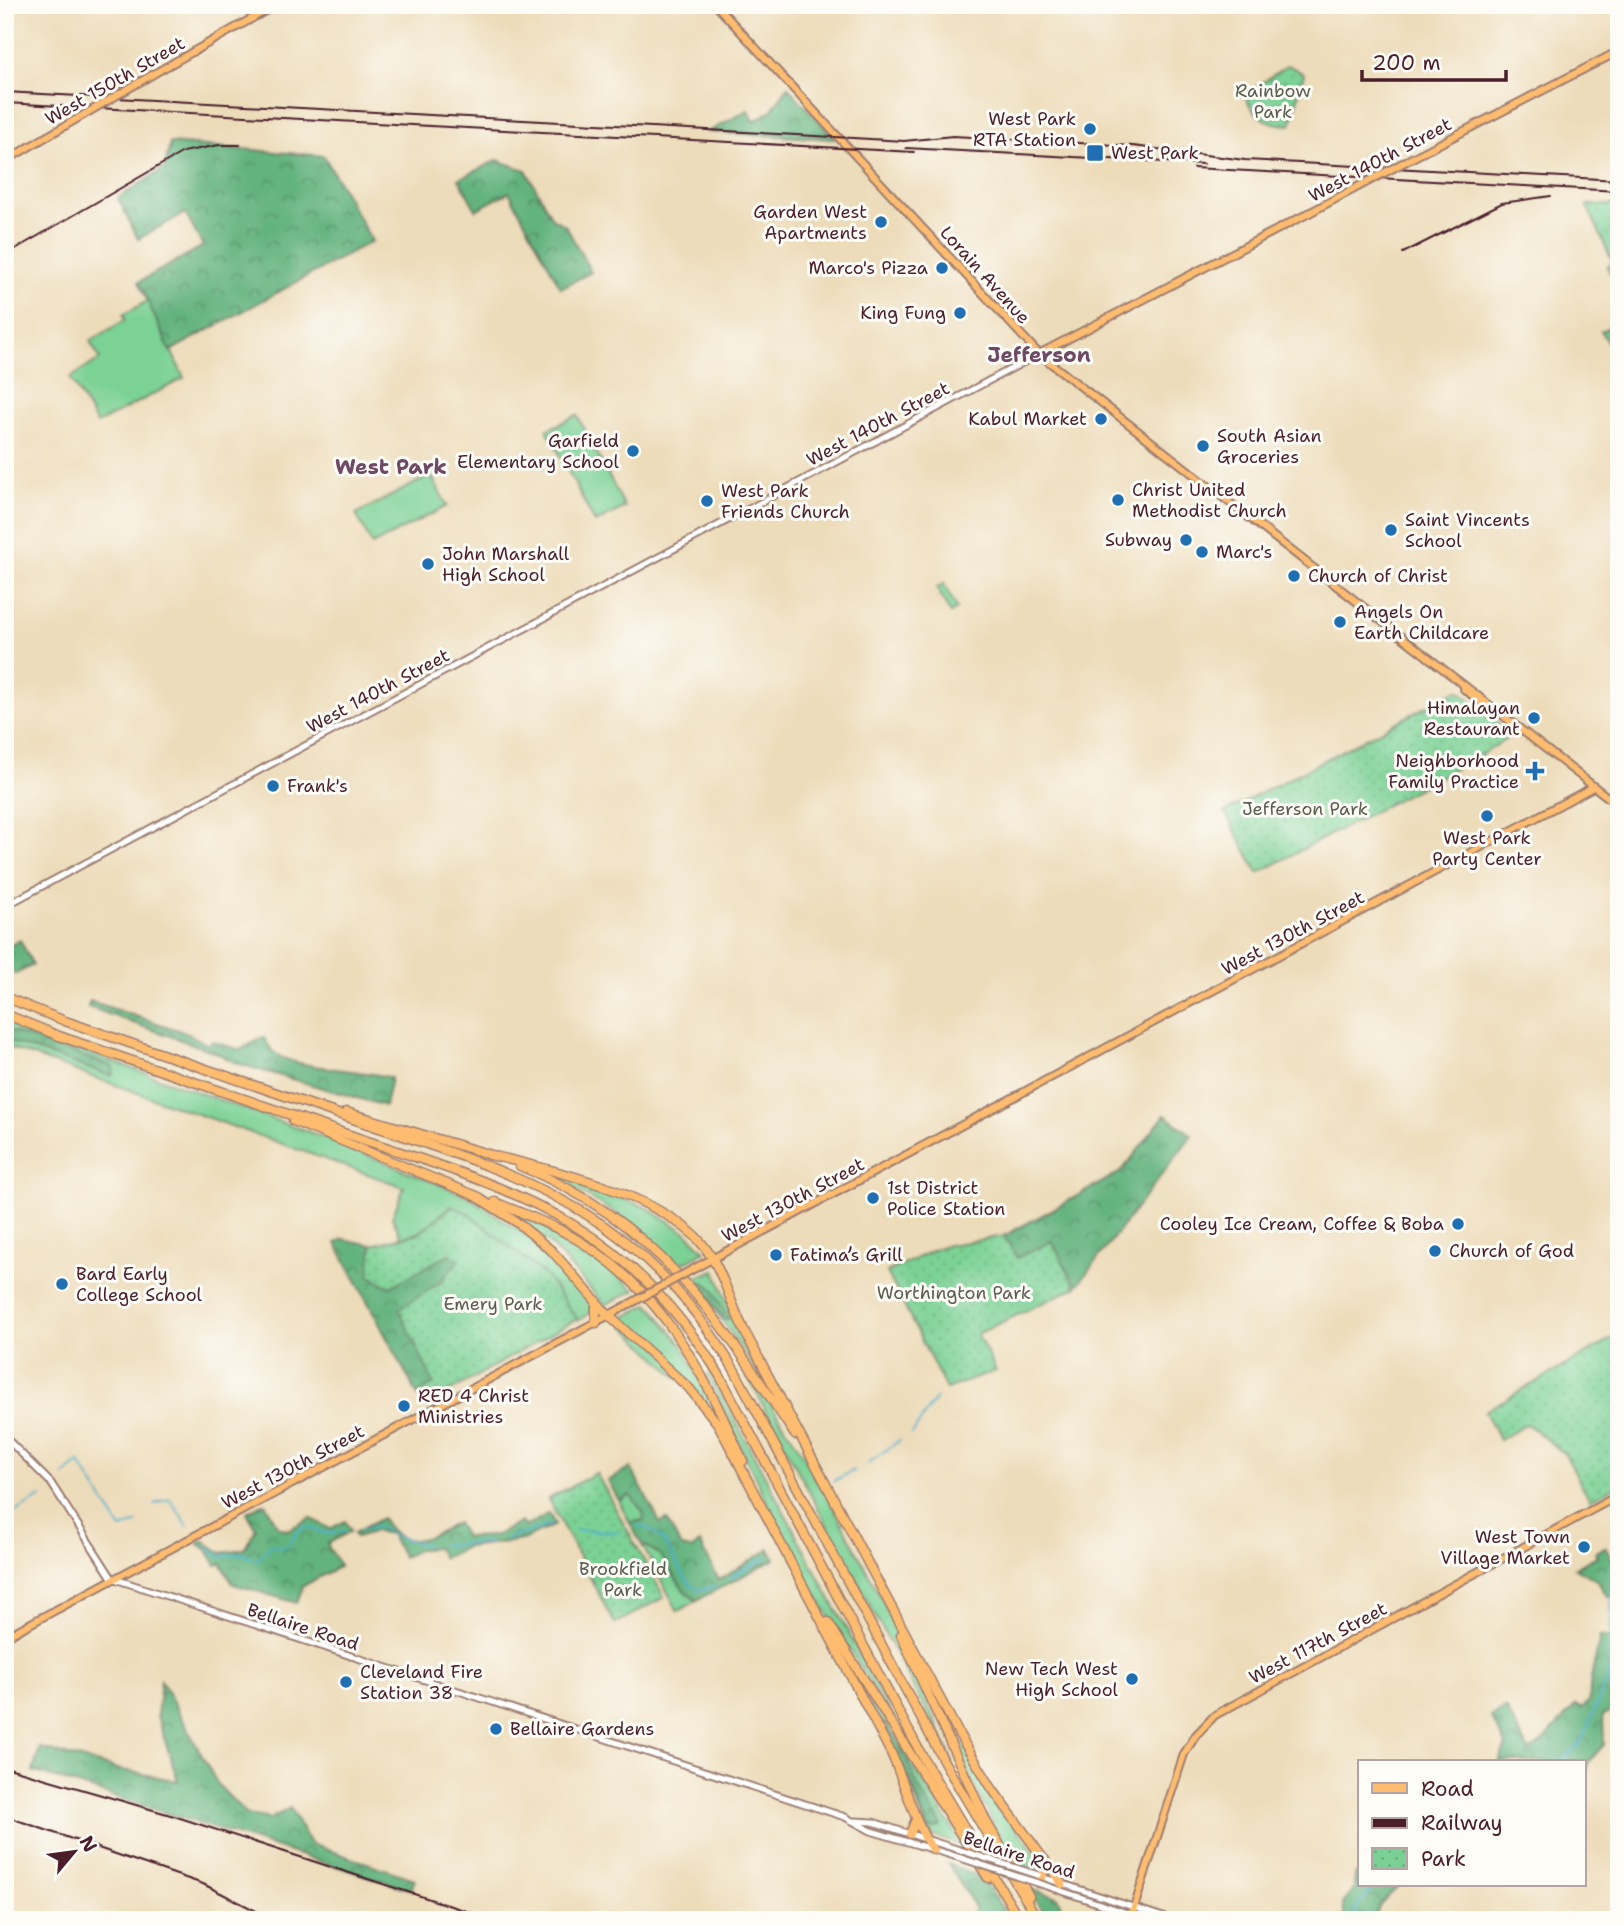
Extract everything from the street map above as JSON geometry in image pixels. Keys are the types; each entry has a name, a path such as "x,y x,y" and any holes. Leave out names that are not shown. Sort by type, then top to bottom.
{"highway":[{"path":"5,997 65,1021 487,1165 539,1186 616,1233 678,1289 707,1326 735,1371 947,1767 1039,1920"},
{"path":"5,1014 59,1036 488,1182 535,1202 600,1241 655,1289 688,1327 720,1376 927,1765 1019,1920"},
{"path":"267,1090 543,1168 643,1203 684,1227 713,1258 735,1312 975,1762 1062,1884"},
{"path":"240,1097 548,1224 579,1241 624,1276 661,1313 705,1377 778,1535"},
{"path":"490,1155 535,1172 581,1196 624,1225 663,1258 720,1323 813,1461"},
{"path":"474,1195 541,1241 608,1315 689,1388 709,1412 804,1584 902,1775 924,1838 934,1850"},
{"path":"596,1300 596,1322"},
{"path":"804,1584 962,1840 1019,1920"},
{"path":"881,1590 982,1811 1039,1920"},
{"path":"910,1834 916,1823 914,1806"},
{"path":"1040,1880 1045,1860"}],"main road":[{"name":"West 150th Street","path":"5,161 276,5"},
{"name":"Lorain Avenue","path":"716,5 1039,354 1619,806"},
{"name":"West 140th Street","path":"1039,354 1619,51"},
{"name":"West 130th Street","path":"5,1637 1594,787"},
{"name":"West 117th Street","path":"1132,1914 1184,1754 1196,1735 1215,1715 1619,1495"}],"street":[{"name":"West 140th Street","path":"5,906 1039,354"},
{"path":"5,1437 51,1483 112,1578"},
{"name":"Bellaire Road","path":"112,1578 856,1821 871,1830 948,1854 1062,1884 1132,1914 1172,1920"},
{"name":"Bellaire Road","path":"856,1821 864,1820 924,1838 1148,1920"}],"green space":[{"name":"Rainbow Park","path":"1288,65 1304,74 1291,125 1262,118 1244,95"},
{"path":"788,87 835,139 708,132 748,110 754,121 771,111"},
{"path":"170,143 324,156 372,241 170,351 139,282 203,246 185,213 138,239 118,198 165,168"},
{"path":"497,160 526,170 552,218 566,226 591,272 561,288 509,192 476,210 459,179"},
{"path":"1587,205 1619,205 1619,288 1607,267 1613,263"},
{"path":"148,301 184,378 97,424 70,378 100,359 90,341 125,320 123,315"},
{"path":"1619,322 1619,364 1601,331"},
{"path":"577,415 625,507 595,523 547,430"},
{"path":"431,475 447,506 372,545 356,514"},
{"path":"944,584 957,609 950,613 937,588"},
{"name":"Jefferson Park","path":"1458,690 1513,735 1483,754 1258,873 1225,812"},
{"path":"20,940 33,965 16,974 5,969 5,948"},
{"path":"90,1001 187,1033 208,1045 212,1041 240,1050 264,1037 272,1051 288,1060 391,1078 385,1106 236,1063 215,1052 88,1007"},
{"path":"5,1023 323,1137 468,1196 536,1242 591,1300 591,1312 578,1321 546,1276 451,1206 419,1233 402,1237 392,1218 404,1187 5,1046"},
{"path":"5,1029 112,1066 114,1072 111,1076 5,1040"},
{"path":"1165,1115 1192,1135 1076,1287 1052,1241 1017,1258 1004,1236 1121,1172"},
{"path":"545,1172 646,1207 687,1233 705,1251 678,1266 616,1213"},
{"name":"Emery Park","path":"452,1206 468,1213 546,1276 577,1319 424,1406 417,1394 434,1384 399,1309 441,1282 459,1260 449,1254 390,1287 369,1275 372,1245 419,1233"},
{"path":"516,1214 579,1247 635,1290 605,1305 549,1243 515,1217"},
{"name":"Worthington Park","path":"1004,1236 1017,1258 1052,1241 1076,1287 977,1334 996,1371 946,1389 887,1272 942,1246"},
{"path":"343,1239 372,1245 370,1275 390,1287 449,1254 460,1260 441,1282 400,1309 434,1384 417,1394 336,1243"},
{"path":"715,1270 740,1334 779,1404 720,1317 690,1280"},
{"path":"697,1282 704,1282 713,1289 729,1319 724,1319"},
{"path":"649,1304 681,1343 735,1448 715,1414 622,1324 620,1319"},
{"path":"1619,1335 1619,1485 1590,1500 1565,1454 1527,1424 1499,1440 1485,1411"},
{"path":"743,1362 814,1471 881,1597 954,1763 741,1364"},
{"path":"710,1373 894,1718 892,1719 793,1557 707,1375"},
{"path":"631,1468 660,1523 667,1520 681,1547 691,1549 700,1543 719,1580 770,1549 775,1559 697,1600 689,1595 660,1556 642,1545 630,1523 644,1520 643,1512 630,1495 619,1501 608,1481"},
{"name":"Brookfield Park","path":"596,1473 664,1597 615,1624 548,1499"},
{"path":"630,1494 644,1512 644,1520 630,1523 619,1501"},
{"path":"265,1503 278,1527 288,1530 311,1518 330,1529 345,1521 351,1531 327,1544 340,1566 303,1586 297,1603 233,1584 221,1563 216,1565 207,1550 198,1543 203,1540 221,1553 244,1549 256,1529 247,1512"},
{"path":"549,1513 555,1525 522,1540 466,1547 443,1558 437,1548 420,1549 403,1557 390,1534 376,1531 356,1537 354,1533 382,1518 390,1529 408,1540 427,1537 457,1523 465,1537 494,1536 521,1522 525,1527"},
{"path":"642,1545 660,1556 682,1588 697,1600 678,1611"},
{"path":"1605,1547 1619,1572 1619,1596 1607,1596 1598,1581 1575,1568 1597,1556 1595,1552"},
{"path":"1600,1636 1619,1639 1619,1684 1609,1713 1603,1714 1604,1745 1588,1762 1586,1777 1586,1760 1500,1760 1506,1745 1491,1717 1506,1708 1529,1751 1539,1745 1576,1705 1582,1709 1590,1700 1591,1676"},
{"path":"848,1660 963,1846 934,1836 927,1830 908,1779"},
{"path":"923,1675 999,1806 1041,1860 1041,1870 1014,1863 960,1758"},
{"path":"161,1680 218,1785 247,1815 270,1819 290,1808 310,1844 415,1879 411,1890 33,1771 40,1748 117,1769 178,1781 157,1716"},
{"path":"879,1720 900,1744 919,1788 942,1826 932,1830 927,1827 914,1789"},
{"path":"948,1864 982,1877 1010,1920 972,1920 975,1907"},
{"path":"1358,1873 1358,1886 1399,1886 1380,1904 1374,1920 1345,1920 1343,1904 1354,1888 1355,1875"},
{"path":"1029,1889 1057,1897 1071,1920 1048,1920"}],"waterway":[{"path":"912,1434 936,1398"},
{"path":"868,1463 900,1440"},
{"path":"63,1476 79,1462 121,1529 137,1523"},
{"path":"833,1481 855,1470"},
{"path":"5,1518 41,1497"},
{"path":"154,1504 170,1499 188,1526"},
{"path":"507,1539 551,1525"},
{"path":"637,1526 657,1534 682,1573 697,1590 716,1587"},
{"path":"360,1530 378,1527 396,1537 427,1545"},
{"path":"207,1547 220,1557 241,1553 257,1561 271,1545 285,1548 302,1528 312,1528 328,1534 345,1531"},
{"path":"576,1530 618,1532"},
{"path":"442,1545 489,1543"},
{"path":"729,1578 767,1557"},
{"path":"1563,1760 1581,1742 1609,1675 1612,1586"},
{"path":"1356,1920 1356,1907 1375,1886"}],"railway":[{"path":"5,92 904,141 953,136 1133,146 1245,160 1619,180"},
{"path":"5,103 914,152"},
{"path":"5,255 183,152 219,145 240,145"},
{"path":"906,148 1203,164"},
{"path":"1193,168 1619,191"},
{"path":"1403,253 1502,203 1551,196"},
{"path":"5,1767 174,1816 494,1920"},
{"path":"5,1816 203,1884 274,1920"}],"place":[{"name":"West Park RTA Station","path":"1090,129"},
{"name":"West Park","path":"1095,153"},
{"name":"Garden West Apartments","path":"881,222"},
{"name":"Marco's Pizza","path":"942,268"},
{"name":"King Fung","path":"960,313"},
{"name":"Kabul Market","path":"1101,419"},
{"name":"South Asian Groceries","path":"1203,446"},
{"name":"Garfield Elementary School","path":"633,451"},
{"name":"Christ United Methodist Church","path":"1118,500"},
{"name":"West Park Friends Church","path":"707,501"},
{"name":"Saint Vincents School","path":"1391,530"},
{"name":"Subway","path":"1186,540"},
{"name":"Marc's","path":"1202,552"},
{"name":"John Marshall High School","path":"428,564"},
{"name":"Church of Christ","path":"1294,576"},
{"name":"Angels On Earth Childcare","path":"1340,622"},
{"name":"Himalayan Restaurant","path":"1534,718"},
{"name":"Neighborhood Family Practice","path":"1535,771"},
{"name":"Frank's","path":"273,786"},
{"name":"West Park Party Center","path":"1487,816"},
{"name":"1st District Police Station","path":"873,1198"},
{"name":"Cooley Ice Cream, Coffee & Boba","path":"1458,1224"},
{"name":"Church of God","path":"1435,1251"},
{"name":"Fatima’s Grill","path":"776,1255"},
{"name":"Bard Early College School","path":"62,1284"},
{"name":"RED 4 Christ Ministries","path":"404,1406"},
{"name":"West Town Village Market","path":"1584,1547"},
{"name":"New Tech West High School","path":"1132,1679"},
{"name":"Cleveland Fire Station 38","path":"346,1682"},
{"name":"Bellaire Gardens","path":"496,1729"}],"district":[{"name":"Jefferson","path":"1039,355"},
{"name":"West Park","path":"391,467"}]}
